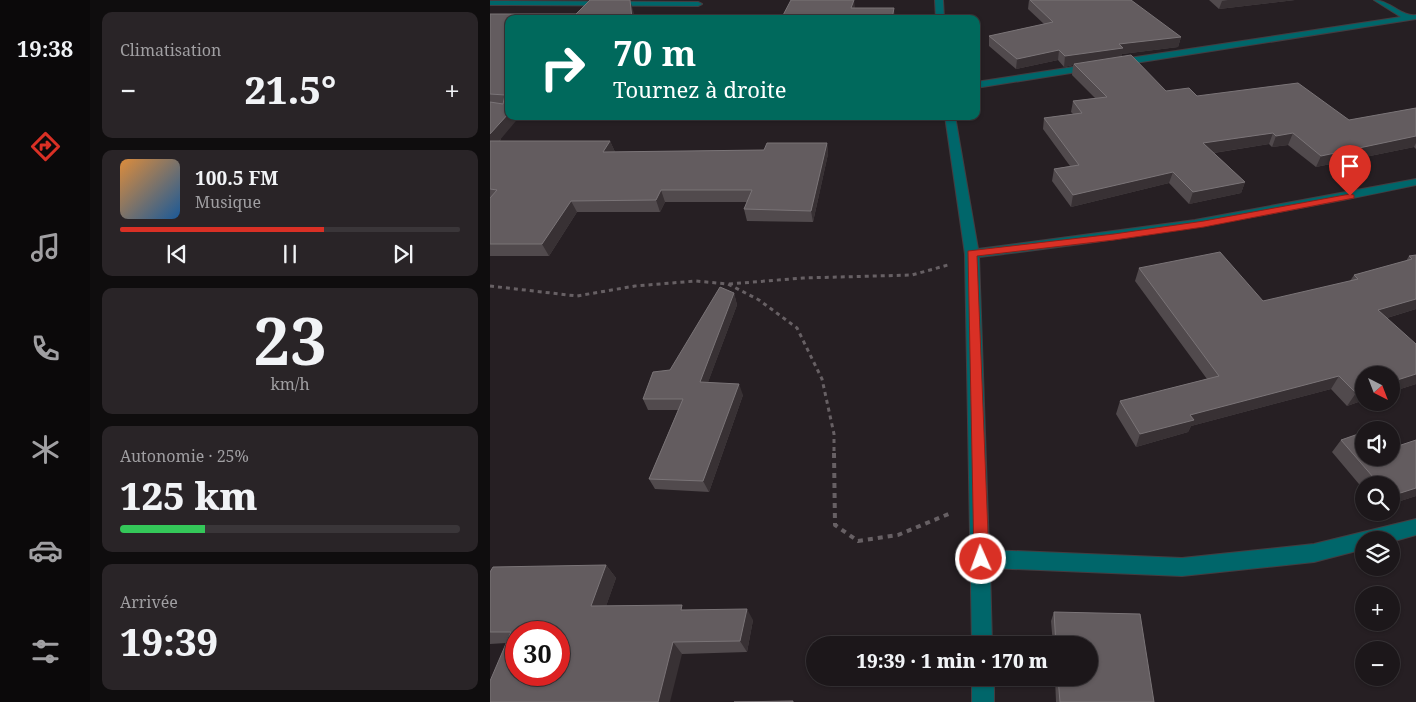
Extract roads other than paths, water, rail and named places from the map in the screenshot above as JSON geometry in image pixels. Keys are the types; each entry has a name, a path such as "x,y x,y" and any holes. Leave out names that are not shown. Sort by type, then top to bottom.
{"street":[{"path":"939,0 940,15"},
{"path":"1378,0 1414,19"},
{"path":"490,3 697,5"},
{"path":"980,84 1414,19"},
{"path":"951,120 972,254 980,502 982,636"},
{"path":"972,254 1096,240 1204,224 1318,204 1416,182"},
{"path":"1400,531 1416,527"},
{"path":"981,559 1182,567 1314,553 1355,542"},
{"path":"983,686 983,702"}]}
